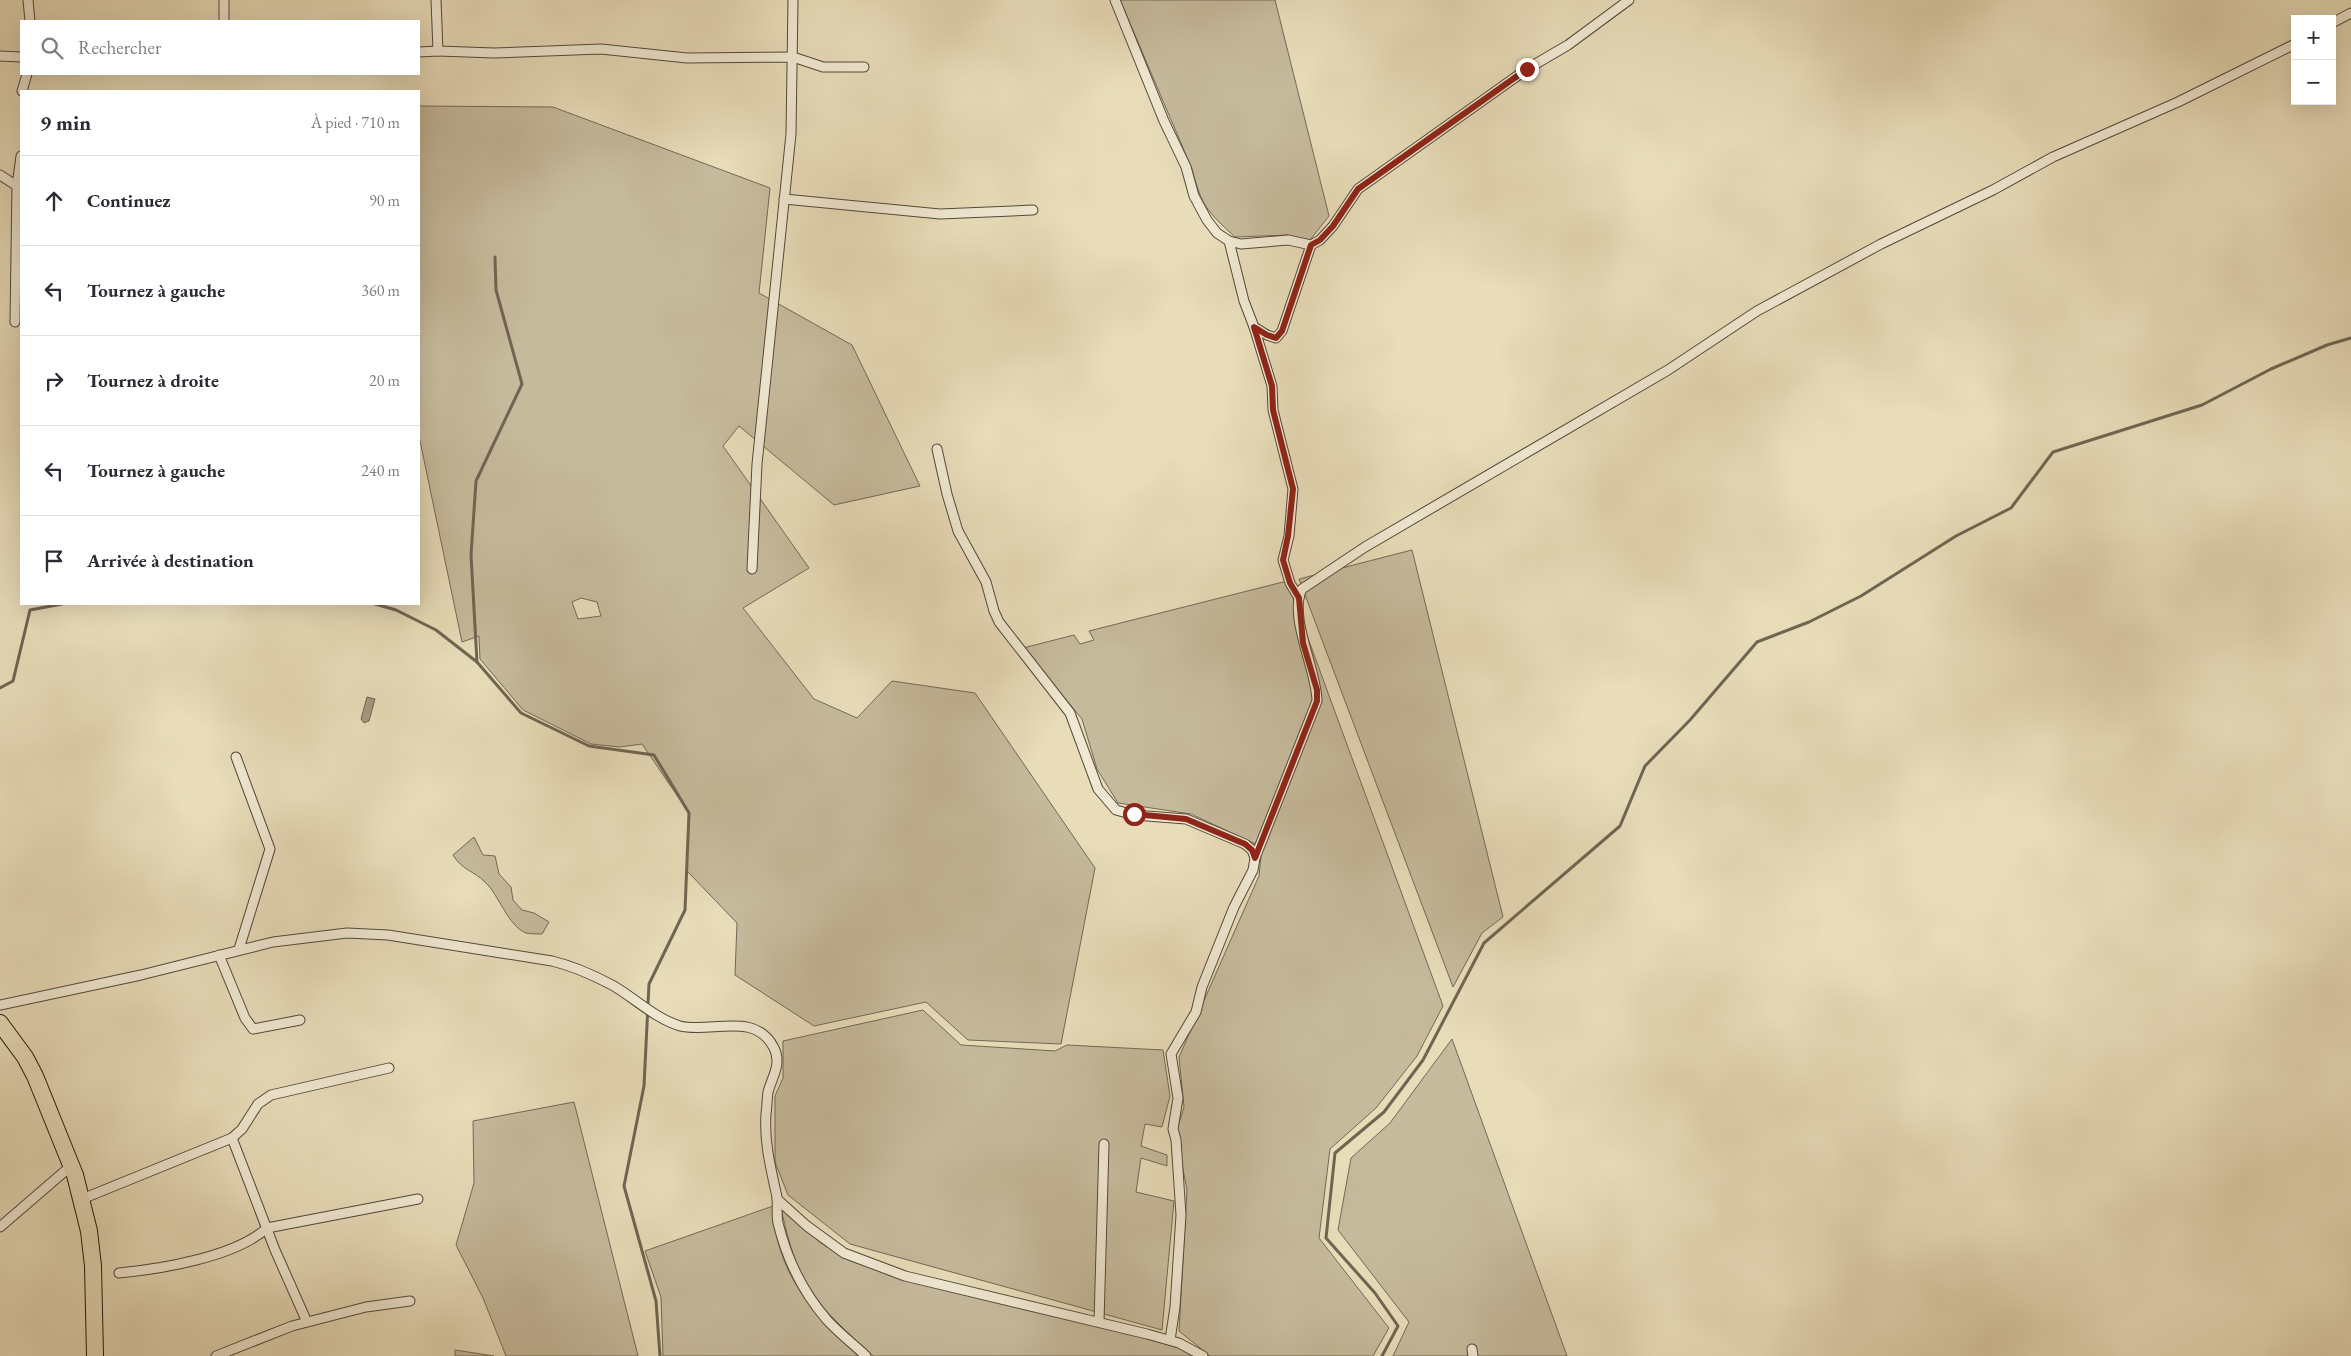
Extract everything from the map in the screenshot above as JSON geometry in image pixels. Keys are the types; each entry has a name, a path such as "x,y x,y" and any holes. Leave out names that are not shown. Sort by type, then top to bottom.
{"highway":[{"path":"0,1023 25,1057 35,1076 72,1165 82,1199 93,1266 95,1356"}],"street":[{"path":"28,0 30,20"},
{"path":"224,0 224,20"},
{"path":"436,0 438,51"},
{"path":"752,569 757,464 791,134 793,0"},
{"path":"1115,0 1164,121 1186,168 1194,196 1206,220 1217,233 1229,241 1241,244 1288,240 1311,245 1320,240 1333,226 1358,189 1527,69 1568,45 1629,0"},
{"path":"2336,21 2351,13"},
{"path":"1170,1340 1175,1307 1176,1264 1181,1215 1176,1140 1173,1129 1177,1092 1171,1054 1196,1012 1202,987 1234,907 1254,870 1255,858 1317,701 1317,690 1303,643 1299,598 1302,589 1365,547 1668,370 1757,311 1881,244 1993,190 2053,158 2178,102 2291,46"},
{"path":"420,52 494,53 601,49 687,58 793,57 823,67 864,67"},
{"path":"0,56 20,57"},
{"path":"22,90 27,75"},
{"path":"15,322 17,186 20,164"},
{"path":"0,175 17,186"},
{"path":"784,200 940,214 1032,210"},
{"path":"1229,241 1244,301 1272,386 1273,410 1293,489 1288,536 1283,560 1290,583 1299,598"},
{"path":"1254,327 1276,338 1282,331 1311,245"},
{"path":"937,449 946,494 958,531 986,582 994,612 999,622 1070,713 1098,789 1116,810 1134,814 1186,819 1245,844 1252,850 1255,858"},
{"path":"236,757 270,846 239,950"},
{"path":"0,1005 141,975 239,950 320,935 347,933 388,935 502,952 566,965 612,985 654,1014 685,1027 744,1027 760,1034 774,1049 777,1067 768,1095 766,1139 768,1159 777,1199 777,1221 788,1255 800,1285 828,1321 866,1356"},
{"path":"218,955 245,1018 253,1029 300,1020"},
{"path":"82,1199 232,1138 242,1130 258,1104 271,1095 389,1068"},
{"path":"232,1138 267,1228 307,1322"},
{"path":"1099,1322 1104,1144"},
{"path":"0,1227 72,1165"},
{"path":"777,1199 807,1226 844,1253 905,1276 1170,1340 1203,1356"},
{"path":"119,1273 144,1271 225,1252 257,1237 267,1228 418,1200"},
{"path":"216,1356 307,1322 366,1307 410,1301"}],"shaded area":[{"path":"1120,0 1275,0 1329,216 1310,240 1288,235 1235,237 1207,208"},
{"path":"420,106 553,107 770,188 759,293 852,345 920,486 834,505 739,426 723,446 809,568 743,608 814,699 857,718 892,681 975,693 1095,868 1061,1044 968,1040 926,1002 814,1026 735,975 737,923 687,871 689,813 642,744 620,747 591,744 523,710 480,659 479,636 462,642 420,441","holes":["581,598 597,602 601,616 578,619 572,602"]},
{"path":"1412,550 1503,917 1482,933 1453,987 1299,579"},
{"path":"1287,581 1443,1006 1417,1056 1376,1108 1330,1149 1319,1238 1389,1328 1373,1356 1210,1356 1179,1331 1187,1190 1176,1133 1184,1107 1179,1057 1259,876 1262,847 1191,814 1118,803 1097,769 1082,719 1023,648 1074,635 1080,644 1094,640 1089,631"},
{"path":"367,697 375,699 369,721 364,723 361,719"},
{"path":"474,837 483,855 495,856 499,874 511,887 513,900 522,910 534,913 549,922 542,934 526,933 514,924 485,882 464,867 453,855"},
{"path":"923,1010 961,1045 1055,1051 1067,1045 1163,1050 1170,1096 1162,1127 1145,1124 1141,1146 1167,1155 1167,1166 1141,1158 1136,1192 1174,1201 1162,1330 850,1244 788,1195 775,1162 775,1096 783,1078 783,1041"},
{"path":"1452,1039 1567,1356 1393,1356 1409,1322 1338,1230 1351,1158 1390,1123"},
{"path":"574,1102 638,1356 506,1356 483,1298 456,1245 474,1183 473,1121"},
{"path":"773,1206 775,1230 781,1251 799,1290 826,1324 858,1356 663,1356 661,1297 645,1251"},
{"path":"781,1209 821,1243 842,1256 1068,1316 1180,1348 1195,1356 873,1356 835,1320 810,1290 793,1254"},
{"path":"455,1350 494,1356 455,1356"}],"waterway":[{"path":"378,605 396,610 436,630 477,662 471,555 476,481 522,384 496,290 495,257"},
{"path":"1382,1356 1398,1326 1375,1293 1326,1238 1335,1153 1384,1112 1423,1060 1484,943 1620,826 1645,766 1690,720 1757,642 1809,622 1861,596 1956,536 2011,508 2053,452 2202,405 2271,369 2327,345 2351,338"},
{"path":"0,688 13,681 30,610 57,605"},
{"path":"477,662 521,713 589,746 654,755 689,813 685,910 649,984 644,1086 624,1186 656,1301 660,1356"}],"route":[{"path":"1134,814 1186,819 1245,844 1252,850 1255,858 1314,714 1317,690 1303,643 1299,598 1290,583 1283,560 1288,536 1293,489 1289,479 1287,459 1273,410 1272,386 1266,360 1254,327 1276,338 1282,331 1311,245 1320,240 1333,226 1358,189 1527,69"}]}
